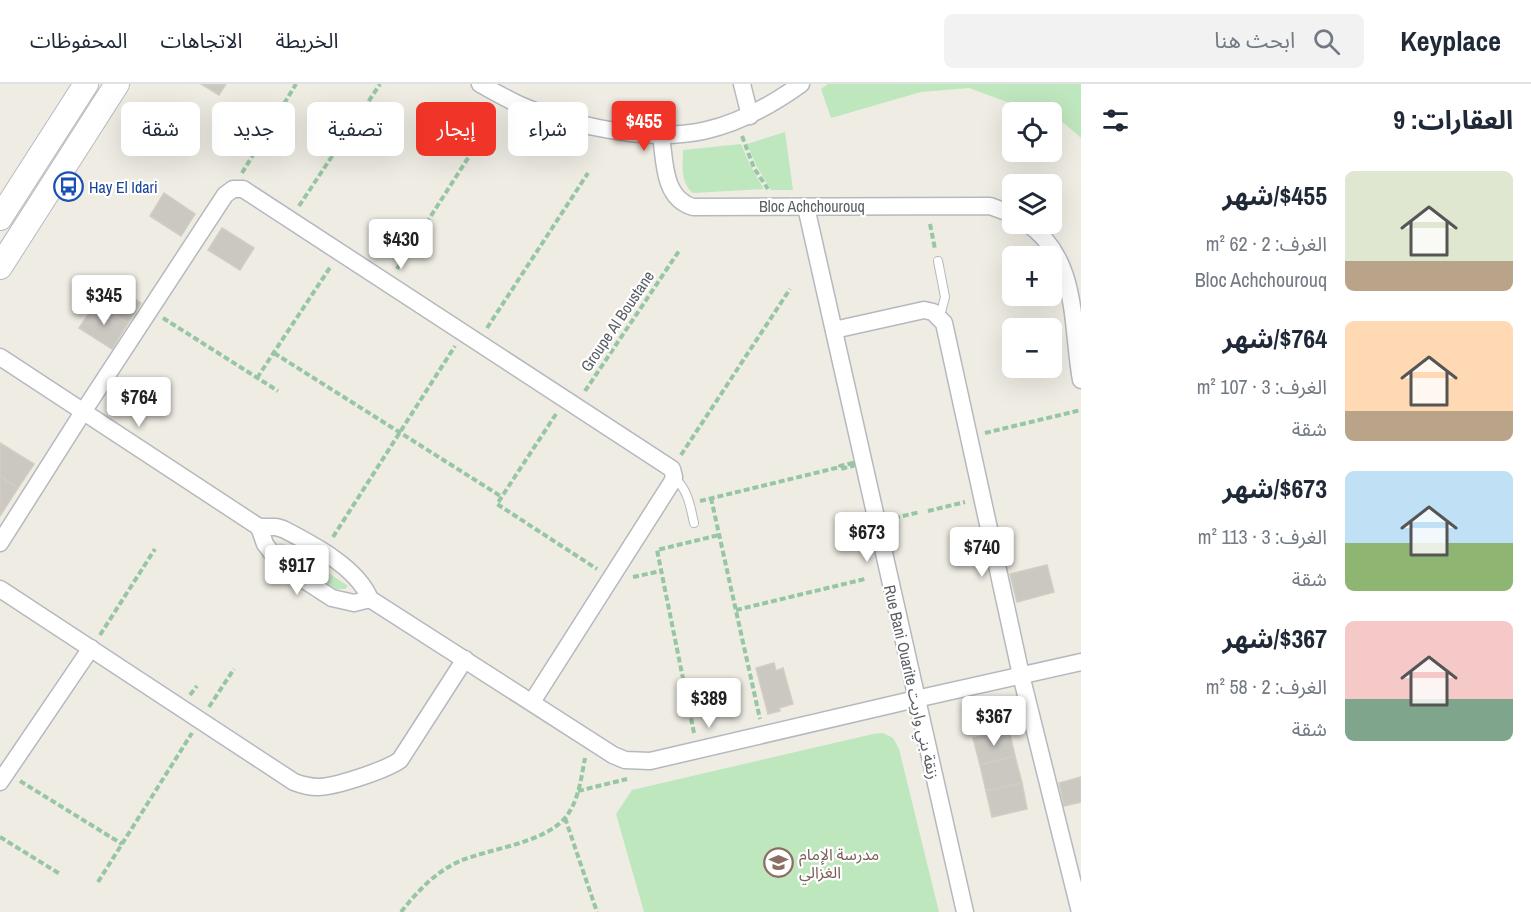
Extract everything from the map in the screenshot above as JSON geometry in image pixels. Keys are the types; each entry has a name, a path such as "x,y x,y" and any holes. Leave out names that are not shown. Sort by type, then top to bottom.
{"main road":[{"path":"0,218 86,84"},
{"path":"0,267 117,84"}],"street":[{"path":"480,84 521,105 555,117 613,131 661,136 704,132 750,116 801,84"},
{"path":"742,84 750,116"},
{"name":"Bloc Achchourouq","path":"661,136 670,188 674,195 687,205 700,207 990,206 1002,210"},
{"path":"0,543 225,195 238,188 247,191 571,401 673,473 532,702"},
{"name":"Rue Bani Ouarite زنقة بني واريت","path":"806,207 965,912"},
{"path":"1039,234 1056,254 1067,279 1081,380"},
{"path":"834,330 924,310 940,316 944,323 1021,675 1080,912"},
{"path":"0,357 259,527 270,552 281,565 332,598 354,603 370,599"},
{"path":"259,527 283,529 322,552 356,576 370,599 613,755 638,762 1081,662"},
{"path":"0,589 294,782 305,786 325,787 391,766 400,760 465,659"},
{"path":"3,777 91,648"}],"lane":[{"path":"938,261 945,297 940,316"},
{"path":"673,473 682,484 690,503 694,523"}],"path":[{"path":"233,189 296,84"},
{"path":"304,199 380,84"},
{"path":"743,139 754,168 769,191"},
{"path":"388,283 469,156"},
{"path":"479,342 588,173"},
{"path":"929,221 938,261"},
{"name":"Groupe Al Boustane","path":"502,497 679,251"},
{"path":"257,378 341,252"},
{"path":"673,473 790,289"},
{"path":"150,309 278,391"},
{"path":"322,552 464,333"},
{"path":"274,353 502,497 497,504 610,578 617,581 661,571"},
{"path":"968,437 1081,410"},
{"path":"690,503 840,467"},
{"path":"711,498 764,734"},
{"path":"928,511 982,498"},
{"path":"876,522 920,512"},
{"path":"698,750 657,550 719,535"},
{"path":"91,648 155,549"},
{"path":"736,610 865,579"},
{"path":"98,882 234,669"},
{"path":"401,912 428,882 443,870 459,861 546,832 565,818 573,806 578,791 589,739"},
{"path":"3,777 122,844"},
{"path":"578,791 637,777"},
{"path":"565,818 597,912"},
{"path":"0,837 60,874"}],"green space":[{"path":"828,84 1081,84 1081,138 1062,123 1062,102 1007,102 969,88 921,92 831,118 821,89"},
{"path":"785,132 793,190 771,190 747,144"},
{"path":"741,144 764,189 693,193 689,189 683,173 683,150"},
{"path":"280,543 348,586 345,589 336,589 278,551 277,545"},
{"name":"مدرسة الإمام الغزالي","path":"883,733 893,738 899,749 939,912 644,912 616,814 632,790"}],"building":[{"path":"201,84 226,84 219,95"},
{"path":"164,193 195,214 181,236 150,216"},
{"path":"222,228 254,248 240,270 208,250"},
{"path":"109,282 141,303 128,323 96,303"},
{"path":"96,303 128,323 112,349 79,328"},
{"path":"0,443 34,464 18,488 0,476"},
{"path":"0,476 18,488 0,516"},
{"path":"1047,565 1054,592 1017,602 1010,574"},
{"path":"774,663 776,671 783,668 793,704 768,714 756,668"},
{"path":"1009,730 1015,756 980,765 973,738"},
{"path":"1015,756 1022,783 986,791 980,765"},
{"path":"1081,777 1081,802 1064,806 1059,783"},
{"path":"1022,783 1027,809 992,817 986,791"}],"place":[{"name":"Hay El Idari","path":"68,187"},
{"name":"مدرسة الإمام الغزالي","path":"778,863"}]}
